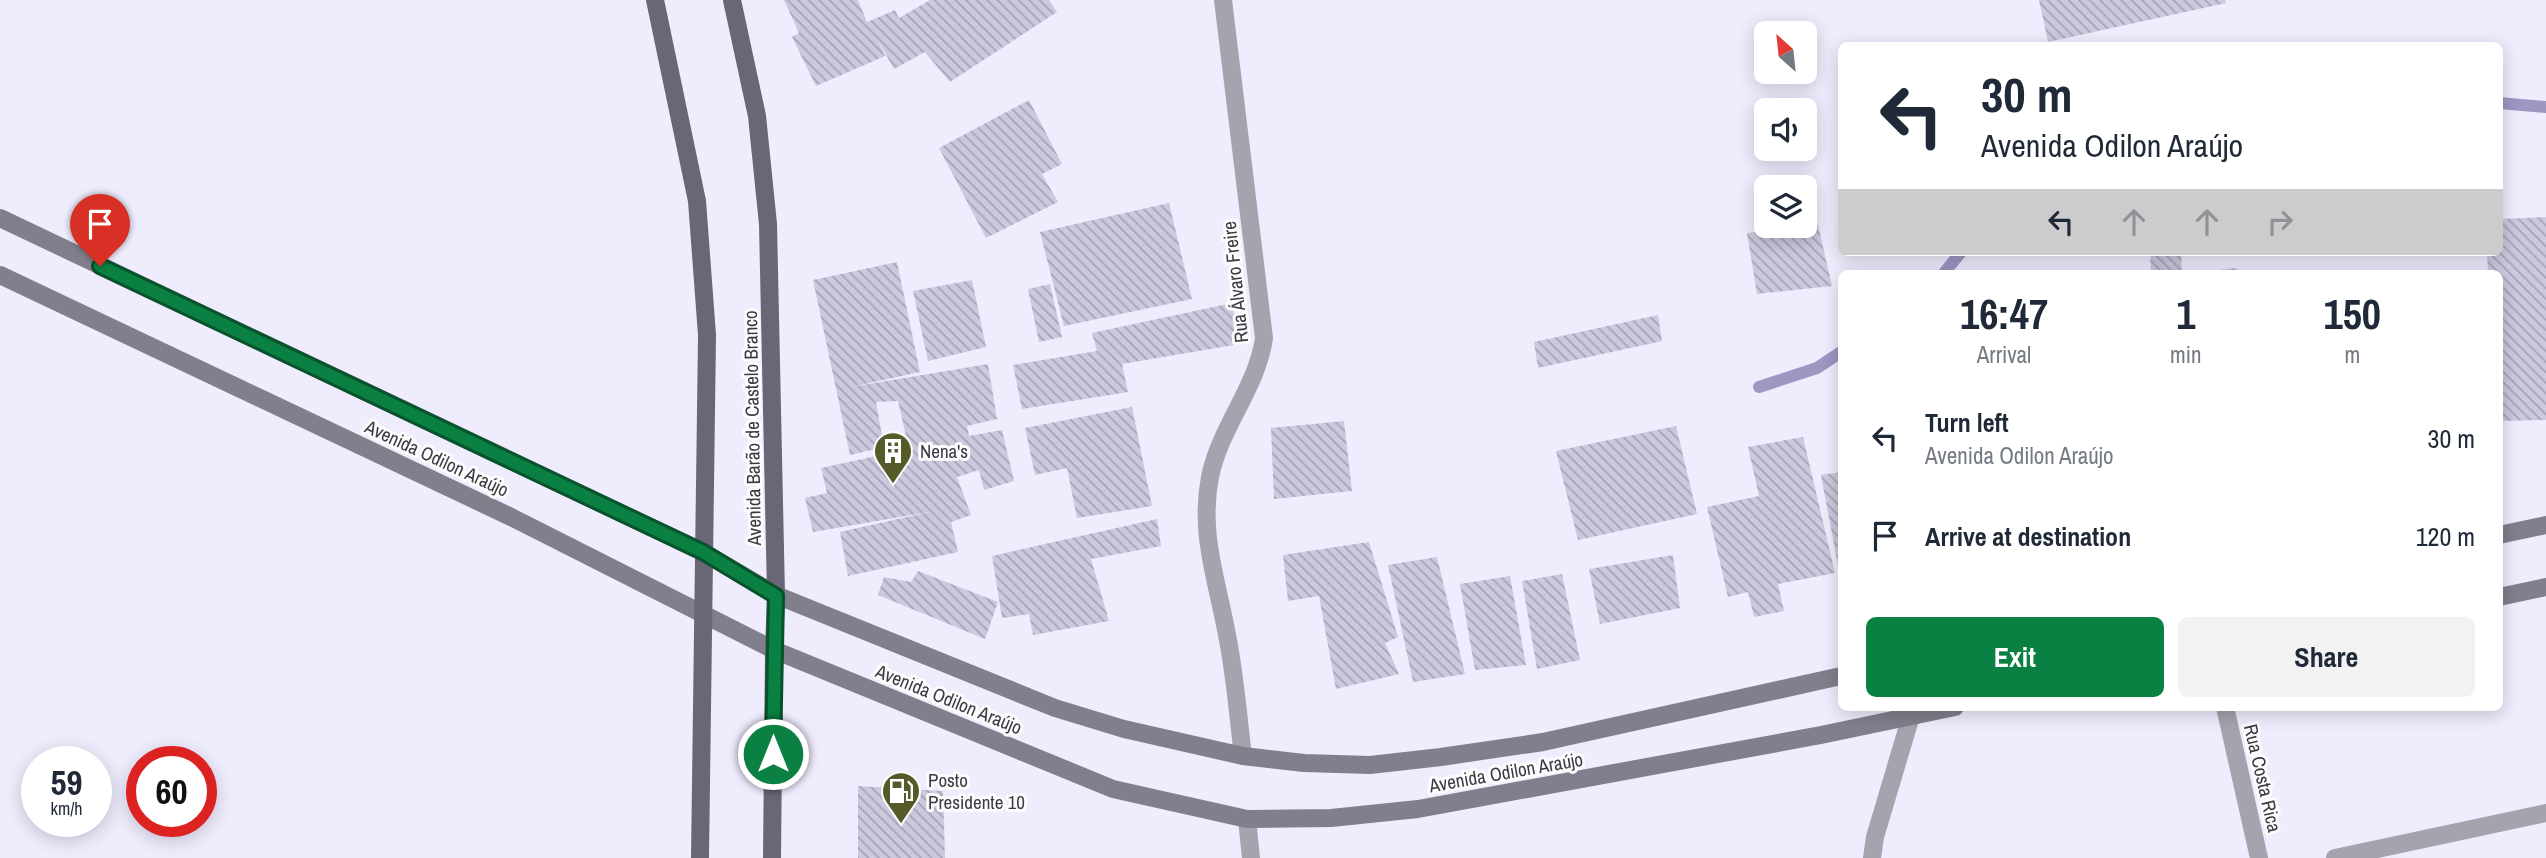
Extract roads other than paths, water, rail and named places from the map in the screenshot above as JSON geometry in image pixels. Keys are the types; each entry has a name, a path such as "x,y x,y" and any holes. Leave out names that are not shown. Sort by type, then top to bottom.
{"main road":[{"path":"655,0 697,201 707,335 700,858"},
{"name":"Avenida Barão de Castelo Branco","path":"732,0 757,116 768,224 776,596 772,858"},
{"name":"Avenida Odilon Araújo","path":"0,218 703,552 776,596 1055,708 1124,729 1243,756 1304,763 1370,765 1542,742 1838,677"},
{"name":"Avenida Odilon Araújo","path":"0,275 511,517 774,650 1113,789 1247,819 1331,818 1418,809 1807,738 1935,711"},
{"path":"2503,534 2546,525"},
{"path":"2503,596 2546,587"}],"street":[{"name":"Rua Álvaro Freire","path":"1223,0 1264,338 1261,361 1219,450 1210,477 1208,514 1207,544 1228,636 1243,756"},
{"name":"Rua Costa Rica","path":"2226,711 2259,858"},
{"path":"1872,858 1875,838 1911,716"},
{"path":"2335,858 2546,813"},
{"path":"1247,819 1251,858"}],"waterway":[{"path":"2503,103 2546,107"},
{"path":"1946,270 1958,256"},
{"path":"1759,387 1817,368 1838,354"}],"place":[{"name":"Nena's","path":"893,485"},
{"name":"Posto Presidente 10","path":"901,825"}]}
